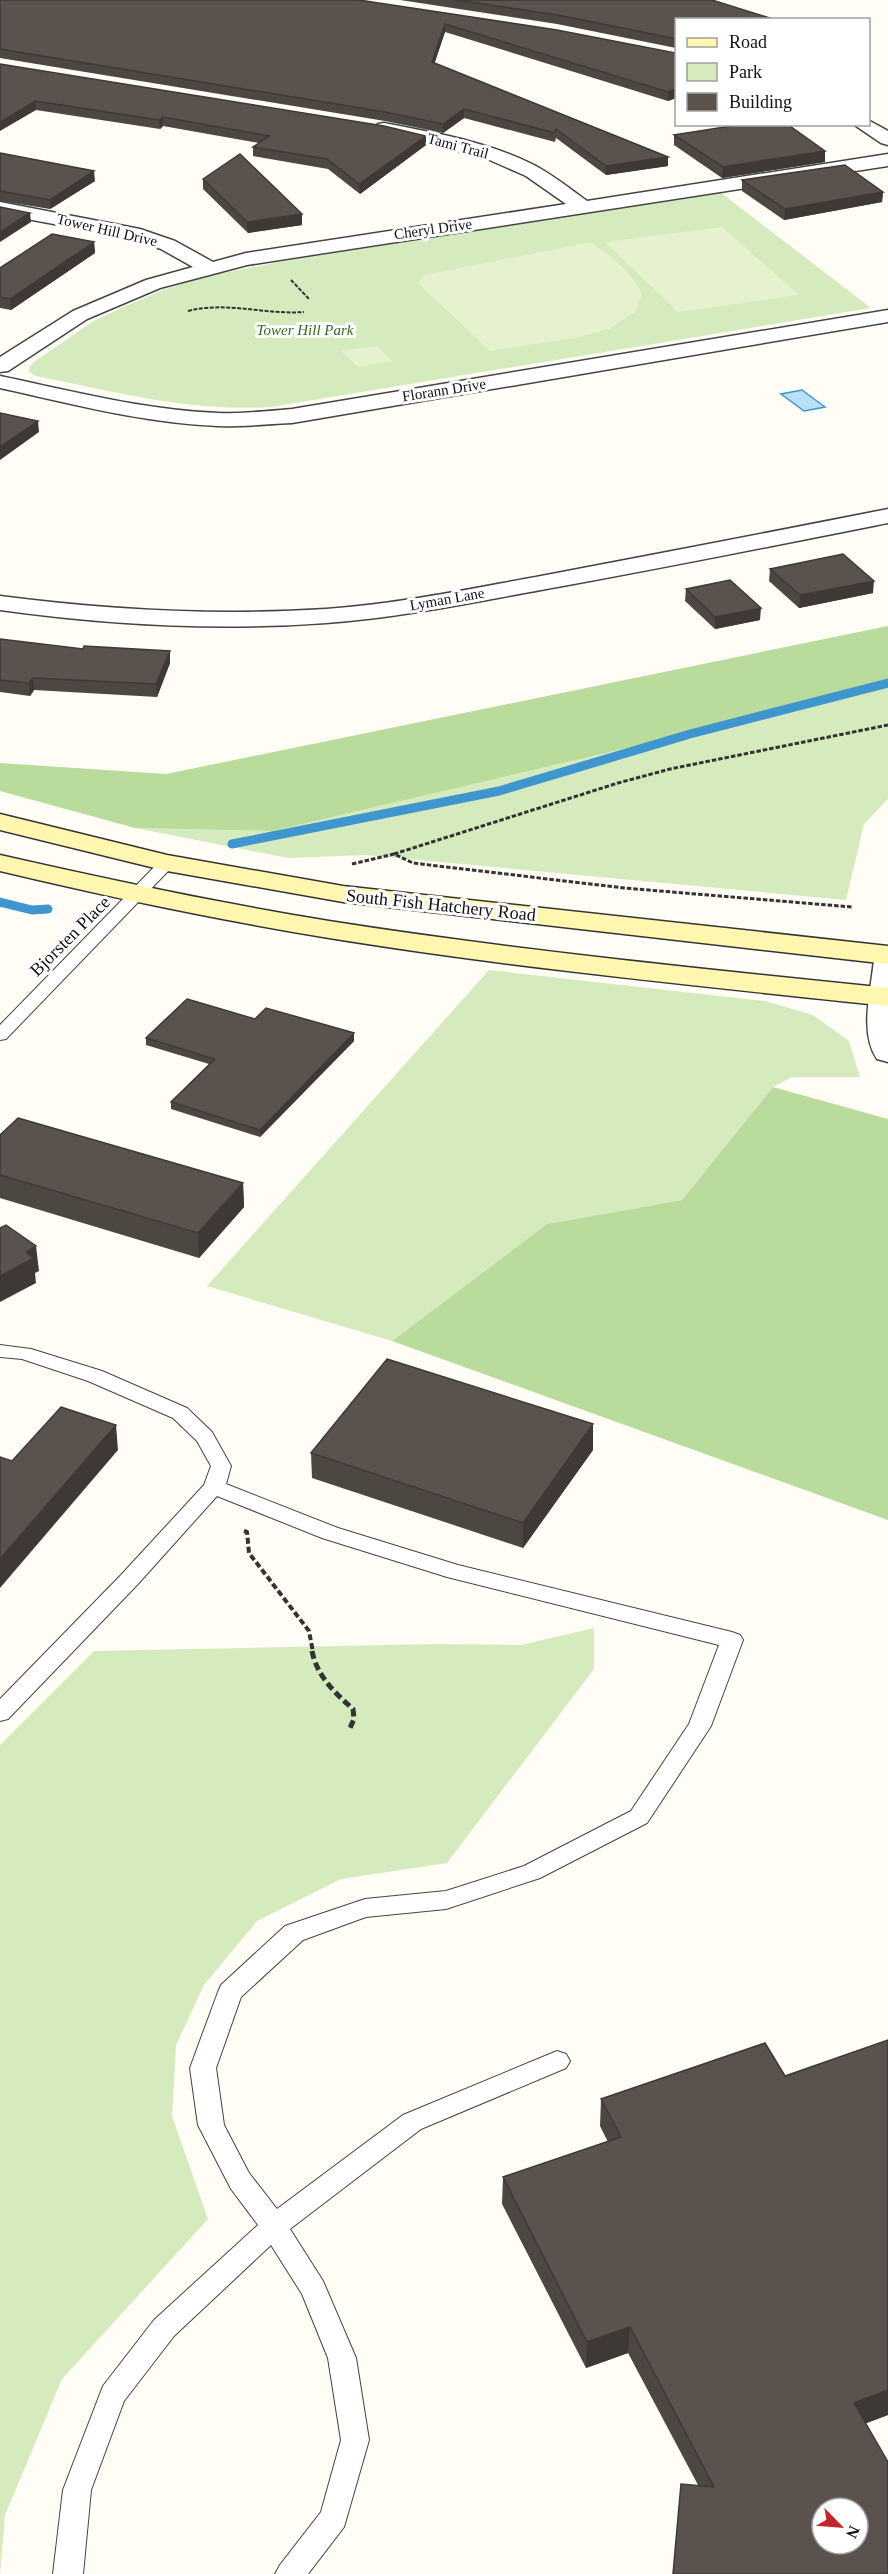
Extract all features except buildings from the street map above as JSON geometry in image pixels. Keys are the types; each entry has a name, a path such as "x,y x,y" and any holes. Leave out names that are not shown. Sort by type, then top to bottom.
{"main road":[{"name":"South Fish Hatchery Road","path":"0,822 167,863 343,894 888,958"},
{"name":"South Fish Hatchery Road","path":"0,863 138,894 328,929 453,948 886,997"}],"street":[{"name":"Tami Trail","path":"362,124 456,144 499,157 526,169 583,207"},
{"path":"865,126 888,139"},
{"name":"Cheryl Drive","path":"0,366 80,315 153,284 246,259 888,160"},
{"name":"Tower Hill Drive","path":"0,208 133,233 168,245 210,268"},
{"name":"Florann Drive","path":"0,382 169,416 210,419 261,418 303,414 888,316"},
{"name":"Lyman Lane","path":"0,603 64,613 139,618 217,619 327,616 414,606 888,516"},
{"path":"888,958 882,1026 888,1053"}],"lane":[{"name":"Bjorsten Place","path":"0,1035 167,863"},
{"path":"0,1351 24,1353 95,1376 180,1413 205,1437 221,1466 214,1487 193,1511 0,1713"},
{"path":"214,1487 330,1533 455,1572 732,1640 700,1726 639,1817 532,1872 446,1900 365,1908 294,1933 230,1992 203,2068 210,2125 240,2181 274,2226 313,2289 342,2358 355,2440 334,2517 290,2574"},
{"path":"68,2574 77,2490 112,2396 164,2328 274,2226 412,2122 557,2061"}],"path":[{"path":"188,311 200,307 222,305 292,314 304,312"},
{"path":"347,866 394,854 618,783 670,769 888,725"},
{"path":"394,854 413,863 613,887 852,907"},
{"path":"193,1511 247,1532 249,1553 309,1631 315,1666 331,1689 354,1709 354,1719 350,1728"}],"green space":[{"name":"Tower Hill Park","path":"720,192 871,308 271,407 240,408 182,404 36,376 29,372 29,367 34,362 92,322 163,290 203,277 284,261"},
{"path":"722,227 799,295 678,312 605,242"},
{"path":"591,242 620,264 642,293 636,311 609,329 575,338 490,351 418,283 425,275"},
{"path":"377,346 393,361 358,367 341,351"},
{"path":"888,626 888,687 273,831 135,828 0,791 0,763 166,774"},
{"path":"888,687 888,799 864,824 846,900 365,855 288,858 135,828 273,831"},
{"path":"489,970 765,1001 813,1015 849,1041 860,1077 792,1077 773,1087 682,1200 547,1224 392,1341 207,1286"},
{"path":"773,1087 888,1119 888,1520 392,1341 547,1224 682,1200"},
{"path":"594,1628 594,1669 447,1863 341,1879 257,1921 204,1985 176,2045 172,2116 208,2219 62,2379 5,2515 0,2574 0,1745 94,1651 438,1644 521,1645"}],"water":[{"path":"802,390 825,407 804,411 781,394"}],"waterway":[{"path":"232,844 499,791 690,734 888,683"},
{"path":"0,902 32,910 48,909"}]}
